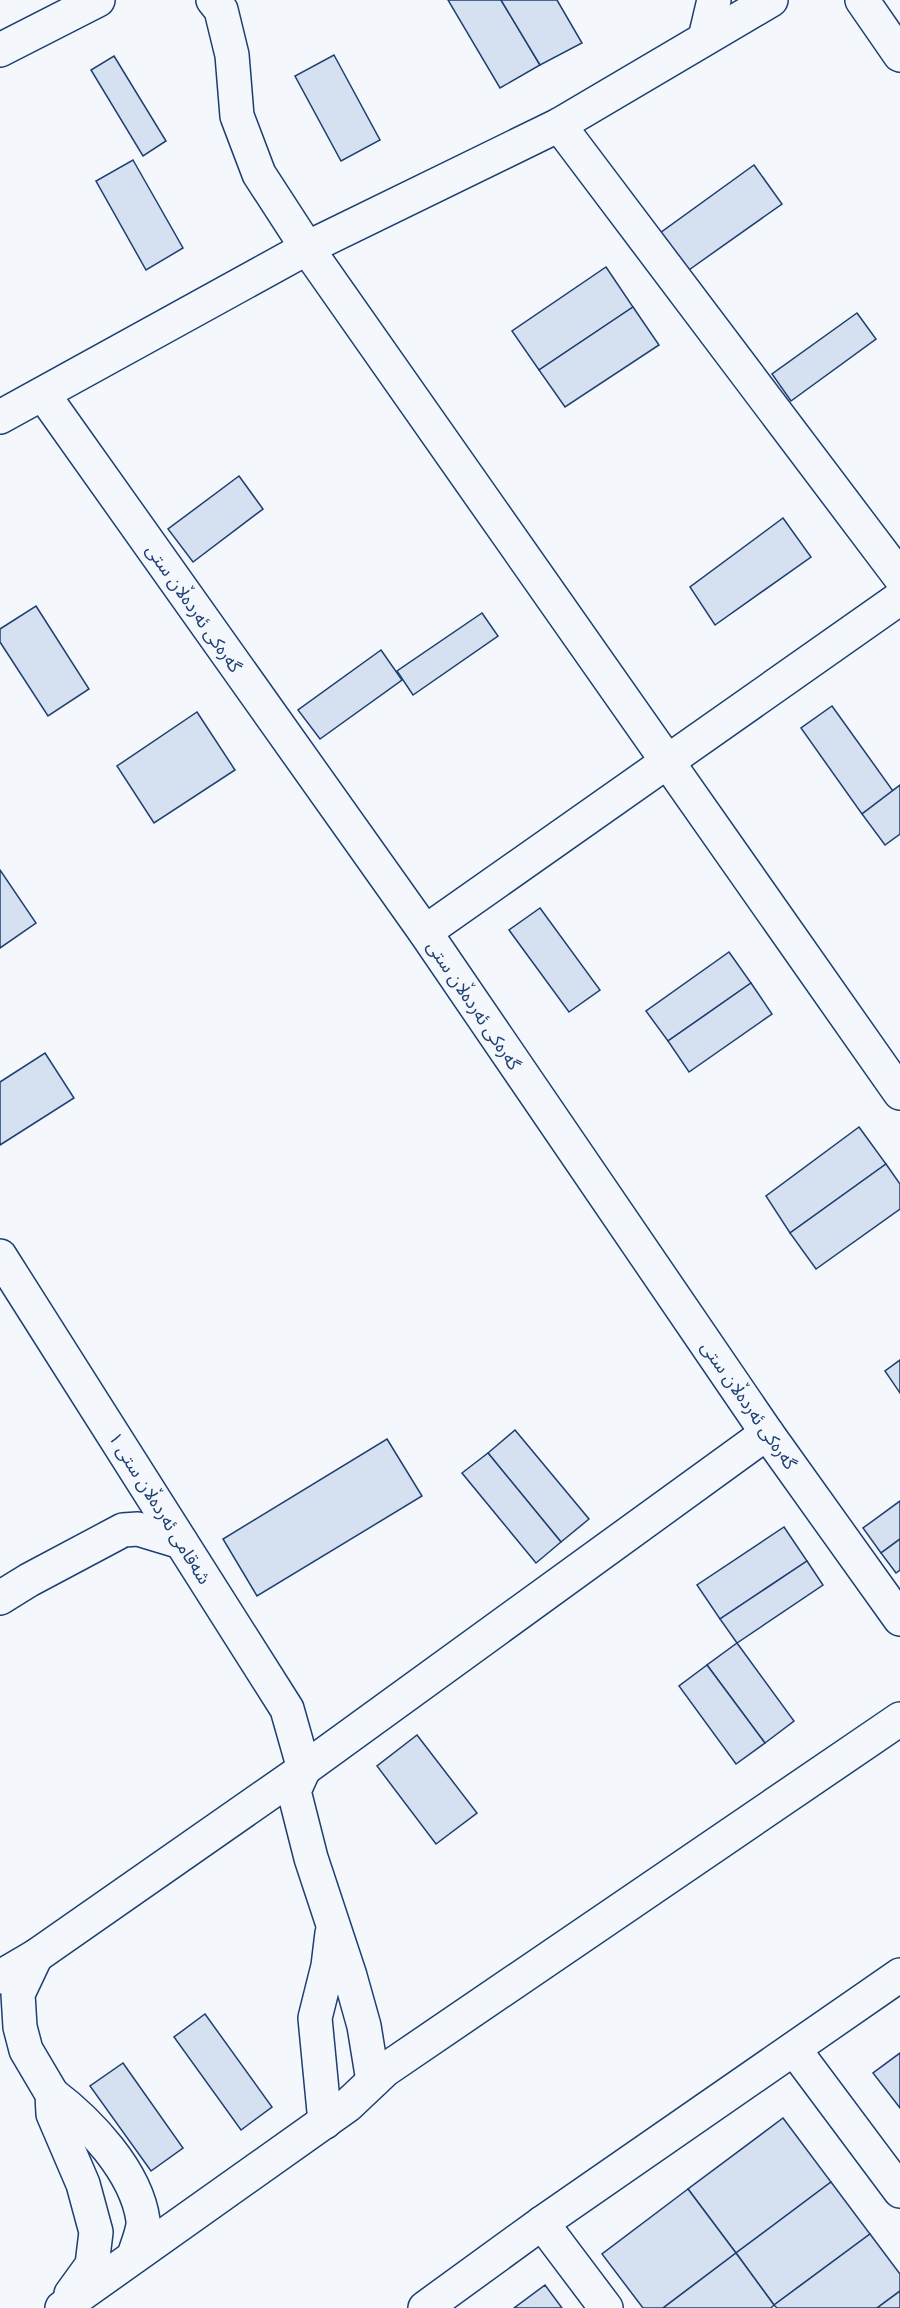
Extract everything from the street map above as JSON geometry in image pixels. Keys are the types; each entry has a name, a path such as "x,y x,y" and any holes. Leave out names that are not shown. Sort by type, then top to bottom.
{"street":[{"path":"0,50 98,0"},
{"path":"213,0 221,10 232,55 237,116 259,174 307,248 900,1093"},
{"path":"705,39 714,0"},
{"path":"0,417 307,248 559,125 771,0"},
{"path":"862,0 900,55"},
{"path":"559,125 900,577"},
{"name":"گەرەکی ئەردەڵان ستی","path":"43,394 425,932 767,1432 900,1619"},
{"path":"425,932 900,598"},
{"name":"شەقامی ئەردەڵان ستی ١","path":"0,1256 287,1709 304,1768"},
{"path":"0,1977 36,1956 304,1768 767,1432"},
{"path":"0,1598 123,1530 150,1531 182,1542"},
{"path":"62,2308 325,2122 348,2105 385,2070 900,1719"},
{"path":"304,1768 294,1791 311,1858 364,2026 373,2081"},
{"path":"325,2122 315,2018 328,1966 333,1925"},
{"path":"36,1956 18,1994 20,2027 26,2050 52,2094 87,2125 120,2163 139,2203 143,2222 134,2256"},
{"path":"425,2308 542,2223 900,1974"},
{"path":"794,2049 900,2191"},
{"path":"52,2094 53,2114 83,2184 96,2232 92,2265 62,2308"},
{"path":"542,2223 606,2308"}],"building":[{"path":"448,0 501,0 540,65 500,88"},
{"path":"501,0 557,0 582,43 540,65"},
{"path":"334,55 380,140 341,161 295,76"},
{"path":"114,56 166,141 143,156 91,70"},
{"path":"133,160 183,248 146,270 96,181"},
{"path":"754,165 782,204 686,272 660,233"},
{"path":"606,267 633,307 539,370 512,331"},
{"path":"633,307 659,345 565,407 539,370"},
{"path":"857,313 876,339 791,401 772,374"},
{"path":"239,476 263,509 193,562 168,529"},
{"path":"783,518 811,557 715,625 690,587"},
{"path":"36,606 89,689 48,716 0,642 0,629"},
{"path":"482,613 498,636 413,695 397,671"},
{"path":"381,650 402,680 320,739 298,710"},
{"path":"832,706 893,791 862,814 801,728"},
{"path":"197,712 235,770 154,823 117,766"},
{"path":"900,785 900,834 885,845 862,814"},
{"path":"0,870 36,923 0,948"},
{"path":"540,908 600,990 569,1012 509,930"},
{"path":"729,952 751,983 668,1041 646,1011"},
{"path":"751,983 772,1014 689,1072 668,1041"},
{"path":"45,1053 74,1098 0,1145 0,1082"},
{"path":"859,1127 886,1164 790,1233 766,1196"},
{"path":"886,1164 900,1184 900,1209 816,1269 790,1233"},
{"path":"900,1360 900,1393 885,1371"},
{"path":"515,1430 589,1519 561,1542 488,1453"},
{"path":"387,1439 422,1496 257,1596 223,1539"},
{"path":"488,1453 561,1542 536,1563 462,1473"},
{"path":"900,1501 900,1539 881,1553 863,1528"},
{"path":"784,1527 807,1561 720,1619 697,1585"},
{"path":"900,1539 900,1570 896,1573 881,1553"},
{"path":"807,1561 823,1585 737,1643 720,1619"},
{"path":"737,1643 794,1721 765,1743 707,1665"},
{"path":"707,1665 765,1743 736,1764 679,1686"},
{"path":"417,1735 477,1813 436,1844 377,1766"},
{"path":"205,2014 272,2107 241,2130 174,2037"},
{"path":"900,2053 900,2108 873,2073"},
{"path":"123,2063 183,2148 151,2171 90,2086"},
{"path":"783,2118 831,2182 736,2253 688,2189"},
{"path":"831,2182 870,2234 774,2305 736,2253"},
{"path":"688,2189 736,2253 663,2308 643,2308 602,2254"},
{"path":"870,2234 900,2274 900,2291 877,2308 777,2308 774,2305"},
{"path":"736,2253 774,2305 771,2308 663,2308"},
{"path":"545,2285 562,2308 514,2308"},
{"path":"900,2291 900,2308 877,2308"}]}
